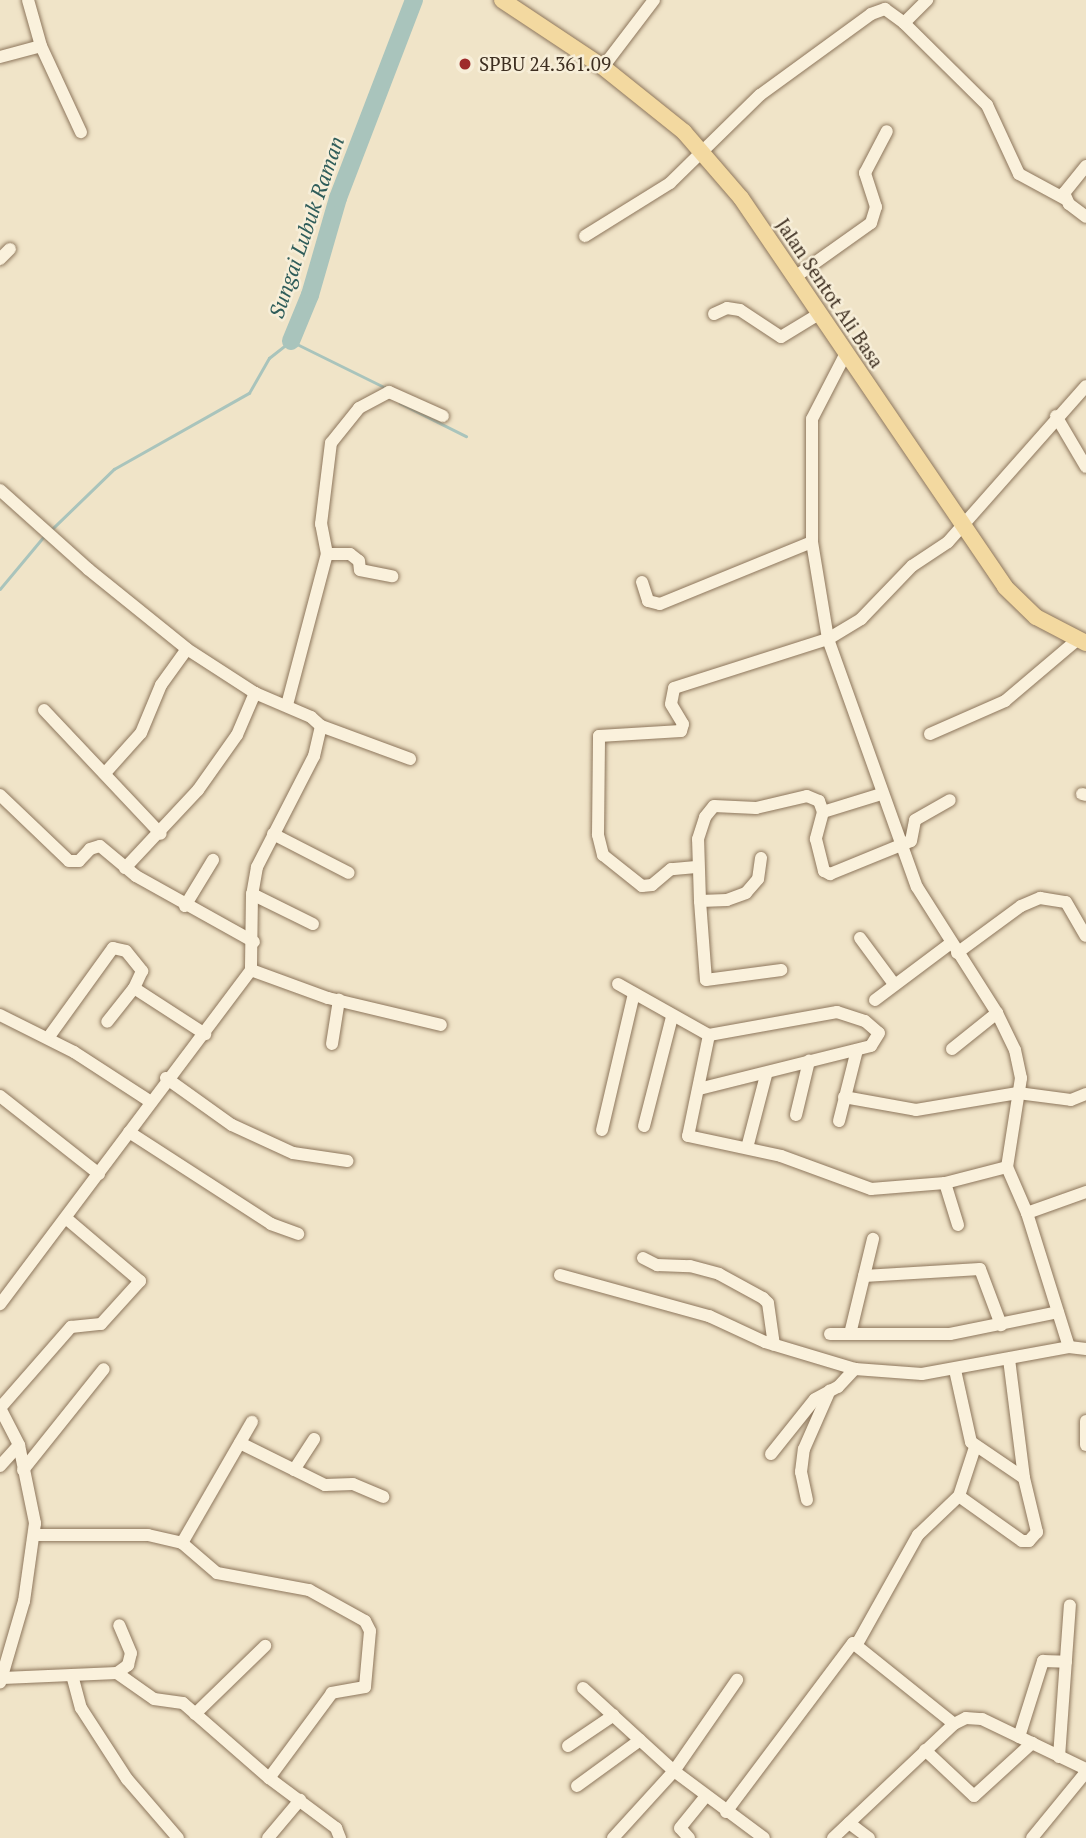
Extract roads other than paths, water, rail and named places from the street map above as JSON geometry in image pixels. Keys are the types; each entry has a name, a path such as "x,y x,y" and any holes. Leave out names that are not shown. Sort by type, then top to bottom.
{"main road":[{"name":"Jalan Sentot Ali Basa","path":"502,0 603,67 684,132 741,198 961,528 1005,587 1036,617 1081,642"}],"street":[{"path":"27,0 41,46 80,132"},
{"path":"603,67 654,0"},
{"path":"904,23 927,0"},
{"path":"585,236 670,183 760,95 871,14 885,9 904,23 987,105 1019,174 1065,199 1086,217"},
{"path":"0,57 41,46"},
{"path":"795,277 871,223 876,207 865,173 887,131"},
{"path":"1065,199 1065,189 1086,166"},
{"path":"0,259 10,249"},
{"path":"714,314 727,308 740,310 781,337 819,314"},
{"path":"845,355 811,419 812,542 828,639 899,845 917,887 997,1013 1015,1050 1021,1078 1007,1167 1027,1213 1069,1347"},
{"path":"696,867 671,869 652,885 642,886 603,855 598,835 599,737 681,731 683,724 671,704 674,688 828,639 861,620 903,573 961,528 1056,416 1086,387"},
{"path":"287,705 327,554 321,524 326,465 344,423 359,408 389,392 443,416"},
{"path":"1056,416 1086,467"},
{"path":"0,489 47,532 187,649 255,693 287,705 321,726 410,759"},
{"path":"642,582 648,601 660,604 812,542"},
{"path":"327,554 350,554 359,561 358,569 392,576"},
{"path":"930,734 1005,701 1081,642"},
{"path":"106,772 141,733 161,685 187,649"},
{"path":"125,868 161,834 237,735 255,693"},
{"path":"44,710 106,772 161,834"},
{"path":"0,1304 67,1219 166,1078 205,1034 251,970 254,942 252,894 257,867 314,756 321,726"},
{"path":"823,812 881,794"},
{"path":"0,795 69,861 79,861 90,849 100,846 125,868 186,906 254,942"},
{"path":"781,970 706,980 696,867 700,827 714,806 756,808 807,796 819,801 823,812 816,839 827,874 911,841 915,820 950,800"},
{"path":"273,834 349,873"},
{"path":"700,901 727,900 746,893 758,879 761,858"},
{"path":"186,906 213,860"},
{"path":"252,894 313,924"},
{"path":"875,1000 894,984 1021,906 1040,898 1066,902 1086,936"},
{"path":"860,938 894,984"},
{"path":"48,1038 113,948 139,962 142,971 134,988 107,1021"},
{"path":"251,970 340,1000 441,1025"},
{"path":"618,984 672,1017 709,1035 850,1013 879,1033 872,1046 808,1061 766,1075 698,1089"},
{"path":"134,988 205,1034"},
{"path":"602,1130 634,994"},
{"path":"332,1044 340,1000"},
{"path":"952,1049 997,1013"},
{"path":"0,1015 48,1038 151,1102"},
{"path":"644,1126 672,1017"},
{"path":"709,1035 688,1136 747,1148 871,1189 945,1183 1007,1167"},
{"path":"839,1121 857,1049"},
{"path":"796,1115 808,1061"},
{"path":"747,1148 766,1075"},
{"path":"166,1078 232,1125 293,1153 347,1161"},
{"path":"844,1097 916,1110 1017,1093 1071,1100 1086,1094"},
{"path":"0,1096 99,1174"},
{"path":"129,1132 271,1224 298,1234"},
{"path":"945,1183 958,1225"},
{"path":"1027,1213 1086,1192"},
{"path":"67,1219 140,1280 101,1324 71,1327 0,1408 19,1444 35,1535 24,1601 1,1680 117,1673 128,1665 131,1653 119,1625"},
{"path":"850,1334 873,1239"},
{"path":"643,1258 657,1265 690,1266 719,1274 763,1298 768,1303 774,1346"},
{"path":"864,1276 980,1269 1001,1325"},
{"path":"560,1275 709,1316 774,1346 855,1369 922,1374 1069,1347 1086,1349"},
{"path":"830,1334 950,1334 1058,1312"},
{"path":"959,1496 1029,1541 1037,1532 1024,1478 1009,1359"},
{"path":"23,1470 104,1369"},
{"path":"771,1454 806,1408 855,1369"},
{"path":"857,1644 918,1535 959,1496 975,1447 955,1370"},
{"path":"807,1500 801,1472 804,1449 830,1390"},
{"path":"1086,1421 1086,1445"},
{"path":"181,1543 252,1422"},
{"path":"294,1470 314,1438"},
{"path":"240,1443 325,1485 353,1484 383,1497"},
{"path":"0,1466 19,1444"},
{"path":"975,1447 1024,1478"},
{"path":"35,1535 148,1535 181,1543 217,1573 309,1590 360,1618 370,1631 365,1686 332,1693 269,1778"},
{"path":"1059,1757 1070,1605"},
{"path":"726,1812 850,1644 857,1644 954,1724"},
{"path":"195,1714 265,1646"},
{"path":"1019,1737 1043,1661 1066,1662"},
{"path":"117,1673 154,1699 183,1703 269,1778 336,1828 340,1838"},
{"path":"72,1675 81,1708 113,1758 178,1838"},
{"path":"613,1838 674,1772 737,1680"},
{"path":"583,1688 704,1798 764,1838"},
{"path":"568,1746 614,1715"},
{"path":"833,1838 954,1724 975,1717 1086,1771 1032,1838"},
{"path":"578,1787 640,1740"},
{"path":"925,1750 974,1796 1032,1743"},
{"path":"689,1838 680,1828 704,1798"},
{"path":"268,1838 300,1800"},
{"path":"849,1823 869,1838"}],"waterway":[{"name":"Sungai Lubuk Raman","path":"291,341 310,295 338,198 414,0"},
{"name":"Sungai Lubuk Raman","path":"50,531 114,469 249,393 269,358 291,341 384,387"},
{"path":"400,403 466,436"},
{"name":"Sungai Lubuk Raman","path":"0,589 45,535"}],"place":[{"name":"SPBU 24.361.09","path":"465,64"}]}
